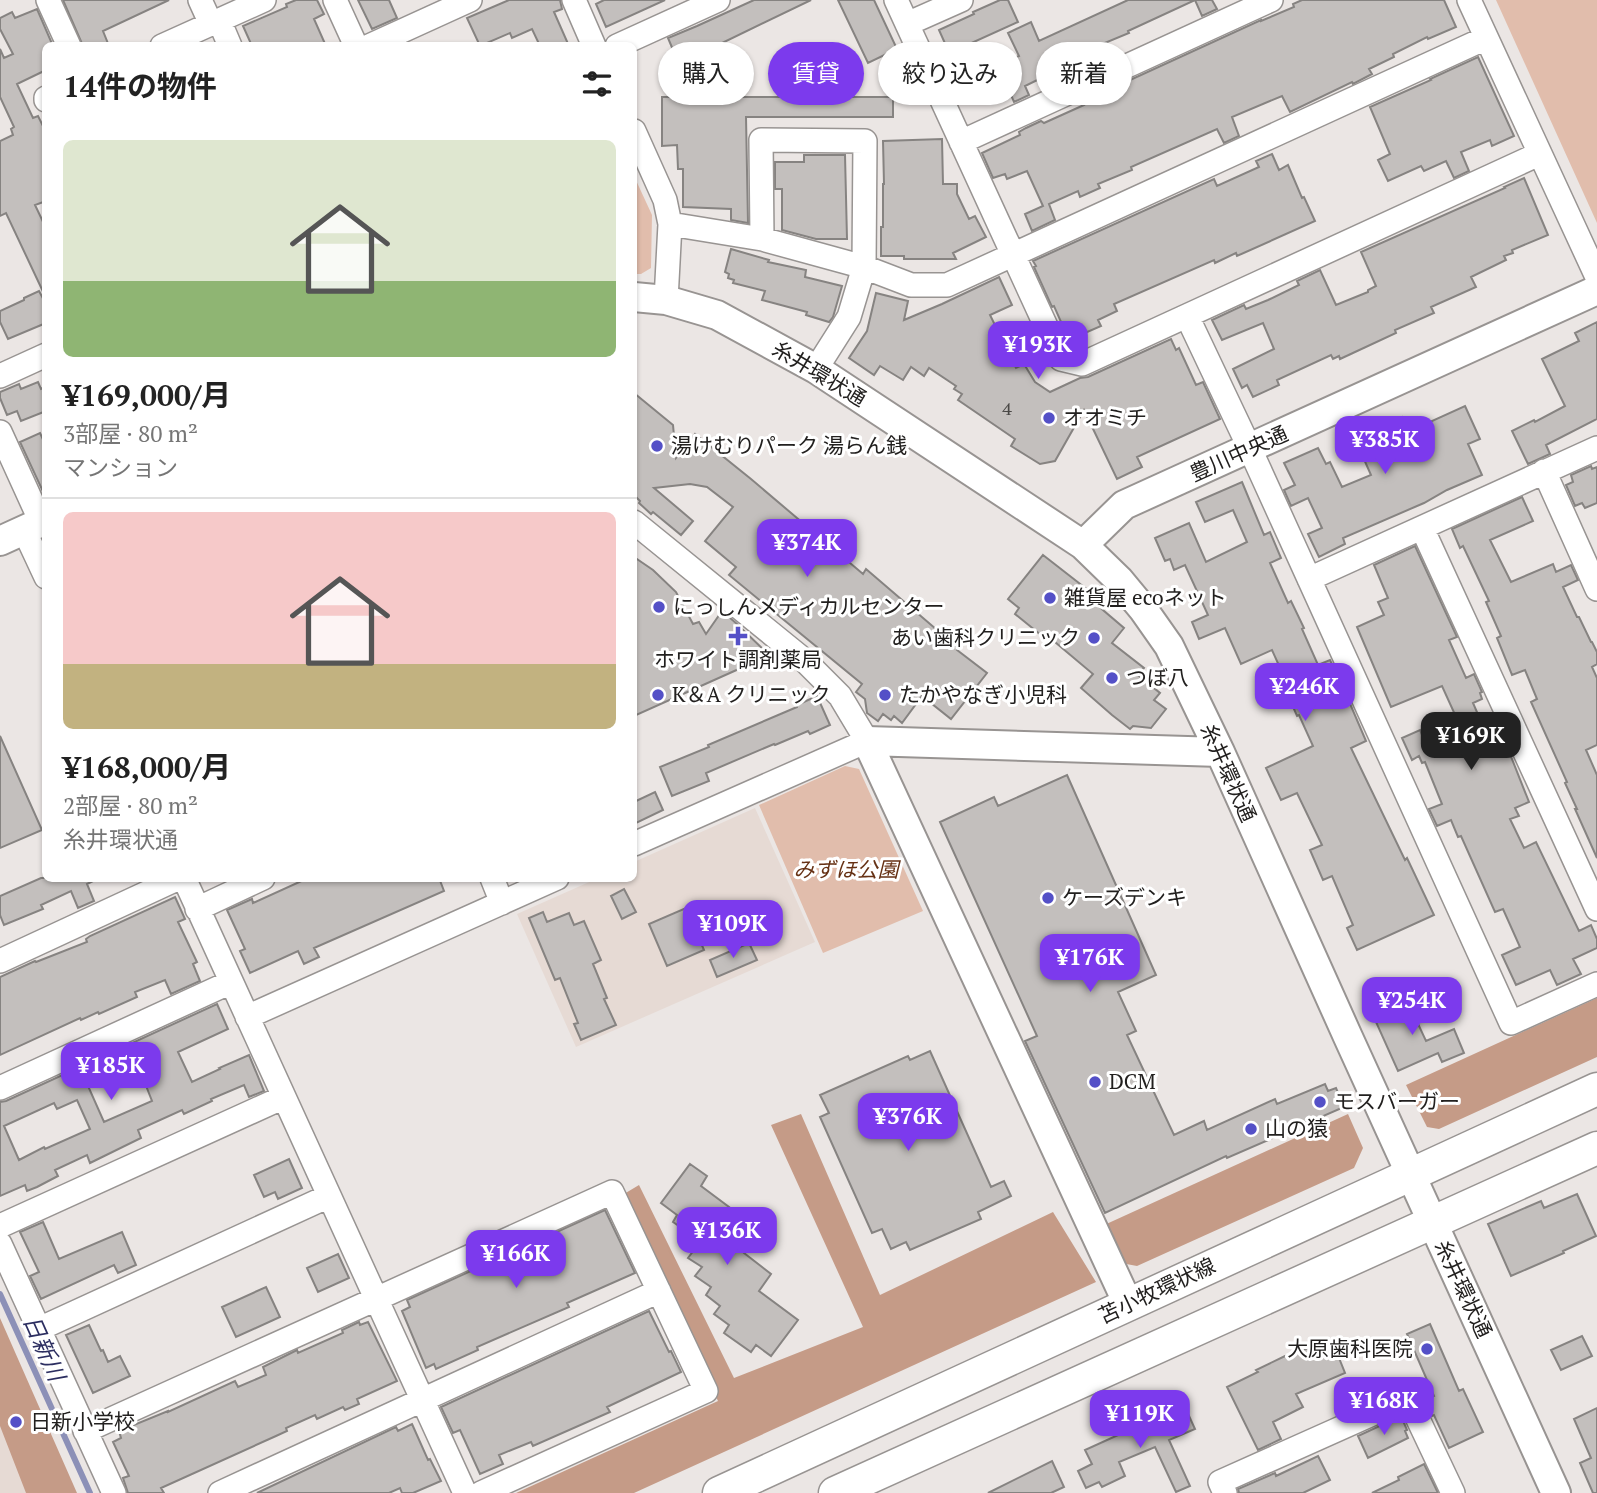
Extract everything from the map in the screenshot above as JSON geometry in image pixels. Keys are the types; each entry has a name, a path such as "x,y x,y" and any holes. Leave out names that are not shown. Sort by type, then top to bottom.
{"main road":[{"name":"苫小牧環状線","path":"719,1493 1597,1089"},
{"path":"835,1493 1597,1148"}],"street":[{"path":"48,0 67,42"},
{"path":"201,0 228,42"},
{"path":"171,42 264,0"},
{"path":"335,0 354,42"},
{"path":"574,0 592,42"},
{"path":"626,42 718,0"},
{"path":"896,0 1061,359 1082,364 1539,154"},
{"path":"907,24 961,0"},
{"path":"961,142 1271,0"},
{"path":"1469,0 1597,277"},
{"path":"377,42 459,2"},
{"path":"670,224 762,239 864,267 911,285 947,285 1486,38"},
{"path":"637,137 666,200 670,224 666,300"},
{"path":"762,239 761,140 865,141 864,267 849,317 816,369"},
{"name":"豊川中央通","path":"1083,545 1124,505 1597,290"},
{"name":"糸井環状通","path":"637,297 666,300 717,314 816,369 1083,545 1119,580 1143,609 1169,646 1220,752 1433,1223 1549,1491"},
{"path":"1187,316 1511,1023 1597,984"},
{"path":"0,376 42,357"},
{"path":"0,432 42,566"},
{"path":"1309,579 1597,448"},
{"path":"1544,471 1597,589"},
{"path":"637,524 804,660 839,696 867,741 1128,1304"},
{"path":"1422,528 1597,909"},
{"path":"637,843 867,741 1220,752"},
{"path":"0,961 172,882"},
{"path":"183,882 465,1493"},
{"path":"197,909 254,882"},
{"path":"494,882 502,903"},
{"path":"247,1017 548,882"},
{"path":"0,1088 231,982"},
{"path":"0,1226 284,1097"},
{"path":"85,1431 611,1192 706,1391 481,1493"},
{"path":"39,1329 329,1196"},
{"path":"0,1244 114,1493"},
{"path":"220,1493 659,1291"},
{"path":"1225,1493 1220,1482 1408,1398 1453,1493"}],"shaded area":[{"path":"755,808 815,942 576,1047 517,914 589,882 637,882 637,861"},
{"path":"1597,998 1597,1057 1439,1129 1427,1127 1406,1085"},
{"path":"801,1114 880,1295 1053,1212 1096,1282 634,1493 516,1493 718,1401 619,1197 639,1185 734,1378 863,1327 771,1125"},
{"path":"1348,1114 1363,1148 1354,1168 1137,1266 1121,1263 1102,1226"},
{"name":"日新小学校","path":"0,1318 77,1493 26,1493 0,1426"},
{"name":"日新小学校","path":"0,1350 63,1493 0,1493"}],"green space":[{"path":"1496,0 1597,0 1597,223"},
{"path":"637,182 652,215 651,268 637,274"},
{"name":"みずほ公園","path":"845,766 859,769 923,911 823,953 759,805"}],"building":[{"path":"63,0 169,0 103,31 107,42 81,42"},
{"path":"296,0 317,0 324,14 314,19 324,42 250,42 243,26 287,7 286,4"},
{"path":"358,0 389,0 397,18 372,29"},
{"path":"509,0 560,0 562,9 554,12 567,42 538,42 532,29 512,38 510,33 489,42 478,42 467,18"},
{"path":"604,0 665,0 606,27 596,4"},
{"path":"754,0 811,0 724,42 670,42 668,38"},
{"path":"838,0 874,0 894,42 878,42 878,58 868,63 864,55 864,42 858,42"},
{"path":"1000,0 1008,0 1018,22 974,42 944,42 939,30 974,14 973,12"},
{"path":"1128,0 1195,0 1107,42 1036,42 1036,81 1025,86 1029,95 1022,98 1022,42 1012,42 1008,33 1031,22 1039,41"},
{"path":"1195,0 1212,0 1217,9 1202,16"},
{"path":"1302,0 1444,0 1456,27 1428,39 1427,37 1393,54 1394,57 1369,69 1372,74 1290,112 1282,96 1232,117 1239,136 1224,143 1217,129 1131,167 1132,170 1098,184 1100,188 1080,197 1078,191 1049,204 1055,220 1032,231 1025,214 1043,206 1027,171 1007,179 1005,174 993,178 982,153 1020,135 1019,132 1026,128 1084,105 1132,105 1132,79 1294,7 1293,4"},
{"path":"37,9 51,42 42,42 42,72 17,84 33,118 38,116 42,124 42,202 35,205 42,220 42,290 6,213 0,216 0,141 13,135 11,129 14,127 0,97 0,49 4,58 13,54 0,29 0,18 12,12 15,18"},
{"path":"1478,57 1514,136 1492,146 1490,140 1461,152 1469,171 1454,178 1446,161 1424,171 1421,166 1388,181 1378,160 1390,154 1370,107"},
{"path":"754,97 768,97 768,105 864,105 864,97 878,97 878,105 893,105 893,117 746,117 748,223 731,220 731,209 683,207 683,169 678,169 677,145 662,146 662,105 754,105"},
{"path":"942,139 943,184 957,184 957,194 969,219 975,216 986,237 953,253 956,259 881,256 883,141"},
{"path":"1272,154 1279,170 1288,165 1315,221 1237,256 1236,253 1215,263 1214,260 1114,304 1117,311 1098,320 1101,326 1069,340 1033,261 1214,179 1217,186 1259,167 1256,161"},
{"path":"804,155 845,155 847,239 816,239 782,230 782,189 775,189 775,162 804,162"},
{"path":"1524,178 1548,235 1512,250 1513,253 1504,256 1506,260 1471,277 1476,287 1431,307 1434,313 1395,330 1396,333 1340,359 1339,356 1333,359 1331,355 1277,380 1279,385 1253,397 1247,385 1242,388 1233,369 1274,349 1263,323 1222,340 1212,320 1244,305 1246,309 1268,300 1299,285 1297,281 1320,270 1336,305 1368,292 1376,286 1361,252"},
{"path":"731,249 769,260 768,262 806,270 805,277 842,286 833,317 829,322 806,315 807,312 762,300 765,291 733,283 734,280 728,278 729,274 725,272"},
{"path":"999,277 1012,305 990,315 1016,368 1024,364 1035,382 1050,392 1171,339 1176,350 1179,348 1196,385 1203,382 1220,419 1137,457 1142,467 1117,479 1084,410 1055,461 1040,464 1011,446 1015,439 958,400 962,394 954,389 956,386 929,368 924,376 911,367 903,380 880,366 874,375 849,358 867,331 876,293 908,301 904,320"},
{"path":"39,291 42,297 42,325 8,339 0,322 0,311"},
{"path":"1597,322 1597,419 1546,445 1550,454 1528,464 1512,431 1565,406 1542,359 1579,341 1575,333"},
{"path":"38,382 42,389 42,413 21,421 17,411 7,415 0,392 19,384 21,389"},
{"path":"637,395 673,425 676,458 695,434 863,574 866,569 958,648 957,650 987,673 951,719 922,696 902,723 894,716 891,720 883,714 878,721 867,713 865,699 856,692 862,684 729,575 736,567 705,541 733,507 707,487 690,484 654,488 693,521 681,535 653,512 651,514 637,498"},
{"path":"1465,406 1480,439 1468,444 1482,475 1343,538 1345,544 1319,557 1308,534 1322,528 1308,498 1291,506 1284,490 1295,485 1284,463 1318,448 1326,464 1330,462 1342,487 1371,475 1355,439 1402,417 1408,432"},
{"path":"40,433 42,489 20,442"},
{"path":"1591,466 1592,469 1597,467 1597,503 1585,508 1582,503 1575,506 1566,485 1573,482 1571,475"},
{"path":"1242,482 1264,535 1270,532 1281,558 1270,563 1288,603 1291,601 1304,628 1302,629 1318,665 1330,660 1345,692 1366,741 1351,748 1434,915 1357,950 1347,928 1353,925 1332,876 1323,880 1310,850 1322,845 1297,793 1281,800 1266,768 1313,746 1287,693 1291,692 1272,650 1241,664 1225,628 1199,639 1192,622 1208,615 1185,565 1174,570 1170,559 1165,561 1155,538 1189,523 1206,562 1247,542 1233,510 1205,522 1196,502"},
{"path":"1522,497 1533,521 1490,540 1511,582 1553,564 1556,572 1571,565 1578,580 1563,587 1597,652 1597,664 1592,667 1597,678 1597,745 1586,750 1597,775 1597,858 1531,702 1537,699 1525,670 1512,675 1497,638 1501,636 1486,602 1489,601 1452,529"},
{"path":"1415,546 1457,637 1449,640 1466,678 1474,674 1482,692 1482,699 1473,703 1493,749 1506,744 1529,802 1515,808 1519,816 1510,819 1524,848 1536,842 1579,931 1591,925 1597,939 1597,948 1573,959 1581,974 1557,985 1550,970 1516,985 1502,955 1520,947 1503,909 1495,912 1461,836 1458,837 1451,820 1437,826 1429,809 1442,804 1425,762 1422,763 1419,756 1412,760 1402,738 1420,730 1422,735 1457,719 1442,686 1391,707 1357,627 1384,615 1378,602 1388,598 1374,565"},
{"path":"1043,555 1093,594 1090,599 1124,628 1112,643 1144,668 1138,675 1160,693 1154,700 1166,709 1151,728 1133,726 1130,729 1112,715 1081,688 1093,674 1043,632 1041,635 1015,614 1019,608 1008,599"},
{"path":"637,559 676,592 693,624 699,622 706,634 722,611 768,654 637,715"},
{"path":"817,696 830,725 774,744 706,773 709,781 672,796 660,767"},
{"path":"0,736 42,830 0,848"},
{"path":"1067,775 1156,975 1118,992 1136,1031 1127,1035 1174,1135 1204,1121 1207,1130 1275,1099 1277,1104 1325,1084 1328,1091 1336,1088 1344,1107 1227,1158 1226,1156 1105,1213 1025,1041 1037,1036 940,822 994,797 998,806"},
{"path":"655,792 663,810 637,823 637,801"},
{"path":"42,878 42,882 91,882 87,884 94,901 78,908 71,891 41,905 43,909 4,925 0,915 0,896"},
{"path":"299,882 441,882 444,891 314,948 319,957 304,964 298,951 250,973 240,951 245,949 227,910 252,899 253,903"},
{"path":"624,889 636,912 622,919 611,896"},
{"path":"175,897 185,919 178,922 197,962 193,964 200,981 171,994 165,980 135,992 137,997 99,1014 98,1012 81,1020 80,1018 0,1055 0,977 87,942 86,939 90,936"},
{"path":"686,908 704,950 667,966 649,924"},
{"path":"543,912 547,922 569,913 574,925 584,921 601,960 593,964 616,1025 581,1040 574,1024 578,1023 560,978 555,980 529,918"},
{"path":"749,943 757,960 717,977 710,960"},
{"path":"1406,998 1426,1041 1454,1029 1464,1053 1442,1062 1438,1053 1398,1071 1372,1013"},
{"path":"217,1004 228,1029 178,1052 192,1082 249,1055 264,1091 249,1097 244,1085 184,1114 182,1110 138,1130 141,1138 90,1163 87,1155 55,1170 58,1176 37,1187 27,1191 25,1185 0,1196 0,1102","holes":["137,1063 152,1101 104,1122 88,1086","77,1100 90,1129 19,1160 4,1126 54,1103 57,1109"]},
{"path":"930,1051 991,1187 1004,1181 1011,1196 978,1212 981,1219 910,1250 906,1242 891,1249 882,1229 872,1233 820,1117 829,1113 820,1095 908,1056 910,1060"},
{"path":"289,1159 302,1188 278,1199 275,1192 264,1197 254,1175"},
{"path":"690,1164 707,1176 701,1186 729,1207 718,1222 747,1248 744,1253 771,1274 759,1291 798,1320 771,1356 756,1345 751,1352 724,1333 729,1325 714,1314 720,1306 706,1295 711,1287 695,1276 702,1267 688,1258 694,1250 679,1240 686,1231 673,1222 677,1215 661,1203"},
{"path":"1577,1194 1596,1236 1511,1276 1488,1224 1541,1201 1544,1208"},
{"path":"605,1210 635,1273 567,1303 569,1307 477,1347 478,1350 436,1369 434,1364 426,1368 402,1311 410,1307 407,1300"},
{"path":"43,1222 59,1259 122,1232 136,1265 118,1273 114,1265 41,1299 30,1276 39,1272 20,1232"},
{"path":"338,1254 349,1278 318,1292 307,1268"},
{"path":"266,1287 280,1317 236,1337 222,1307"},
{"path":"649,1311 681,1372 607,1407 610,1412 533,1446 531,1442 499,1455 503,1464 480,1474 460,1430 453,1433 441,1407"},
{"path":"359,1322 360,1325 368,1322 397,1381 357,1399 359,1404 345,1410 343,1407 317,1419 315,1415 286,1428 287,1431 161,1488 164,1493 128,1493 123,1478 129,1476 113,1442 121,1438 119,1431 235,1381 238,1387 266,1375 263,1367 297,1350 298,1353 343,1333 342,1330"},
{"path":"1430,1324 1459,1391 1463,1389 1483,1432 1449,1448 1425,1400 1434,1396 1407,1334"},
{"path":"89,1325 108,1362 120,1356 130,1376 93,1393 66,1335"},
{"path":"1582,1336 1592,1356 1561,1370 1551,1350"},
{"path":"1313,1346 1317,1356 1335,1348 1345,1373 1296,1394 1303,1407 1273,1422 1281,1439 1258,1450 1227,1387 1285,1356"},
{"path":"1184,1405 1195,1429 1169,1440 1190,1486 1176,1492 1155,1447 1119,1462 1125,1476 1102,1487 1099,1482 1086,1488 1078,1471 1092,1464 1085,1450"},
{"path":"1597,1408 1597,1493 1593,1493 1580,1463 1591,1458 1574,1419"},
{"path":"1401,1416 1408,1438 1368,1458 1358,1436"},
{"path":"412,1424 441,1481 413,1493 402,1493 400,1488 389,1493 257,1493 396,1427 398,1431"},
{"path":"1318,1456 1330,1480 1303,1493 1239,1493 1238,1489 1275,1473 1276,1476"},
{"path":"1052,1461 1064,1487 1051,1493 988,1493"},
{"path":"1424,1464 1438,1493 1372,1493 1399,1480 1398,1477"}],"waterway":[{"name":"日新川","path":"0,1294 90,1493"}],"place":[{"name":"オオミチ","path":"1049,418"},
{"name":"湯けむりパーク 湯らん銭","path":"657,446"},
{"name":"雑貨屋 ecoネット","path":"1050,598"},
{"name":"にっしんメディカルセンター","path":"659,607"},
{"name":"ホワイト調剤薬局","path":"738,636"},
{"name":"あい歯科クリニック","path":"1094,638"},
{"name":"つぼ八","path":"1112,678"},
{"name":"K＆A クリニック","path":"658,695"},
{"name":"たかやなぎ小児科","path":"885,695"},
{"name":"ケーズデンキ","path":"1048,898"},
{"name":"DCM","path":"1095,1082"},
{"name":"モスバーガー","path":"1320,1102"},
{"name":"山の猿","path":"1251,1129"},
{"name":"大原歯科医院","path":"1427,1349"},
{"name":"日新小学校","path":"16,1422"}]}
